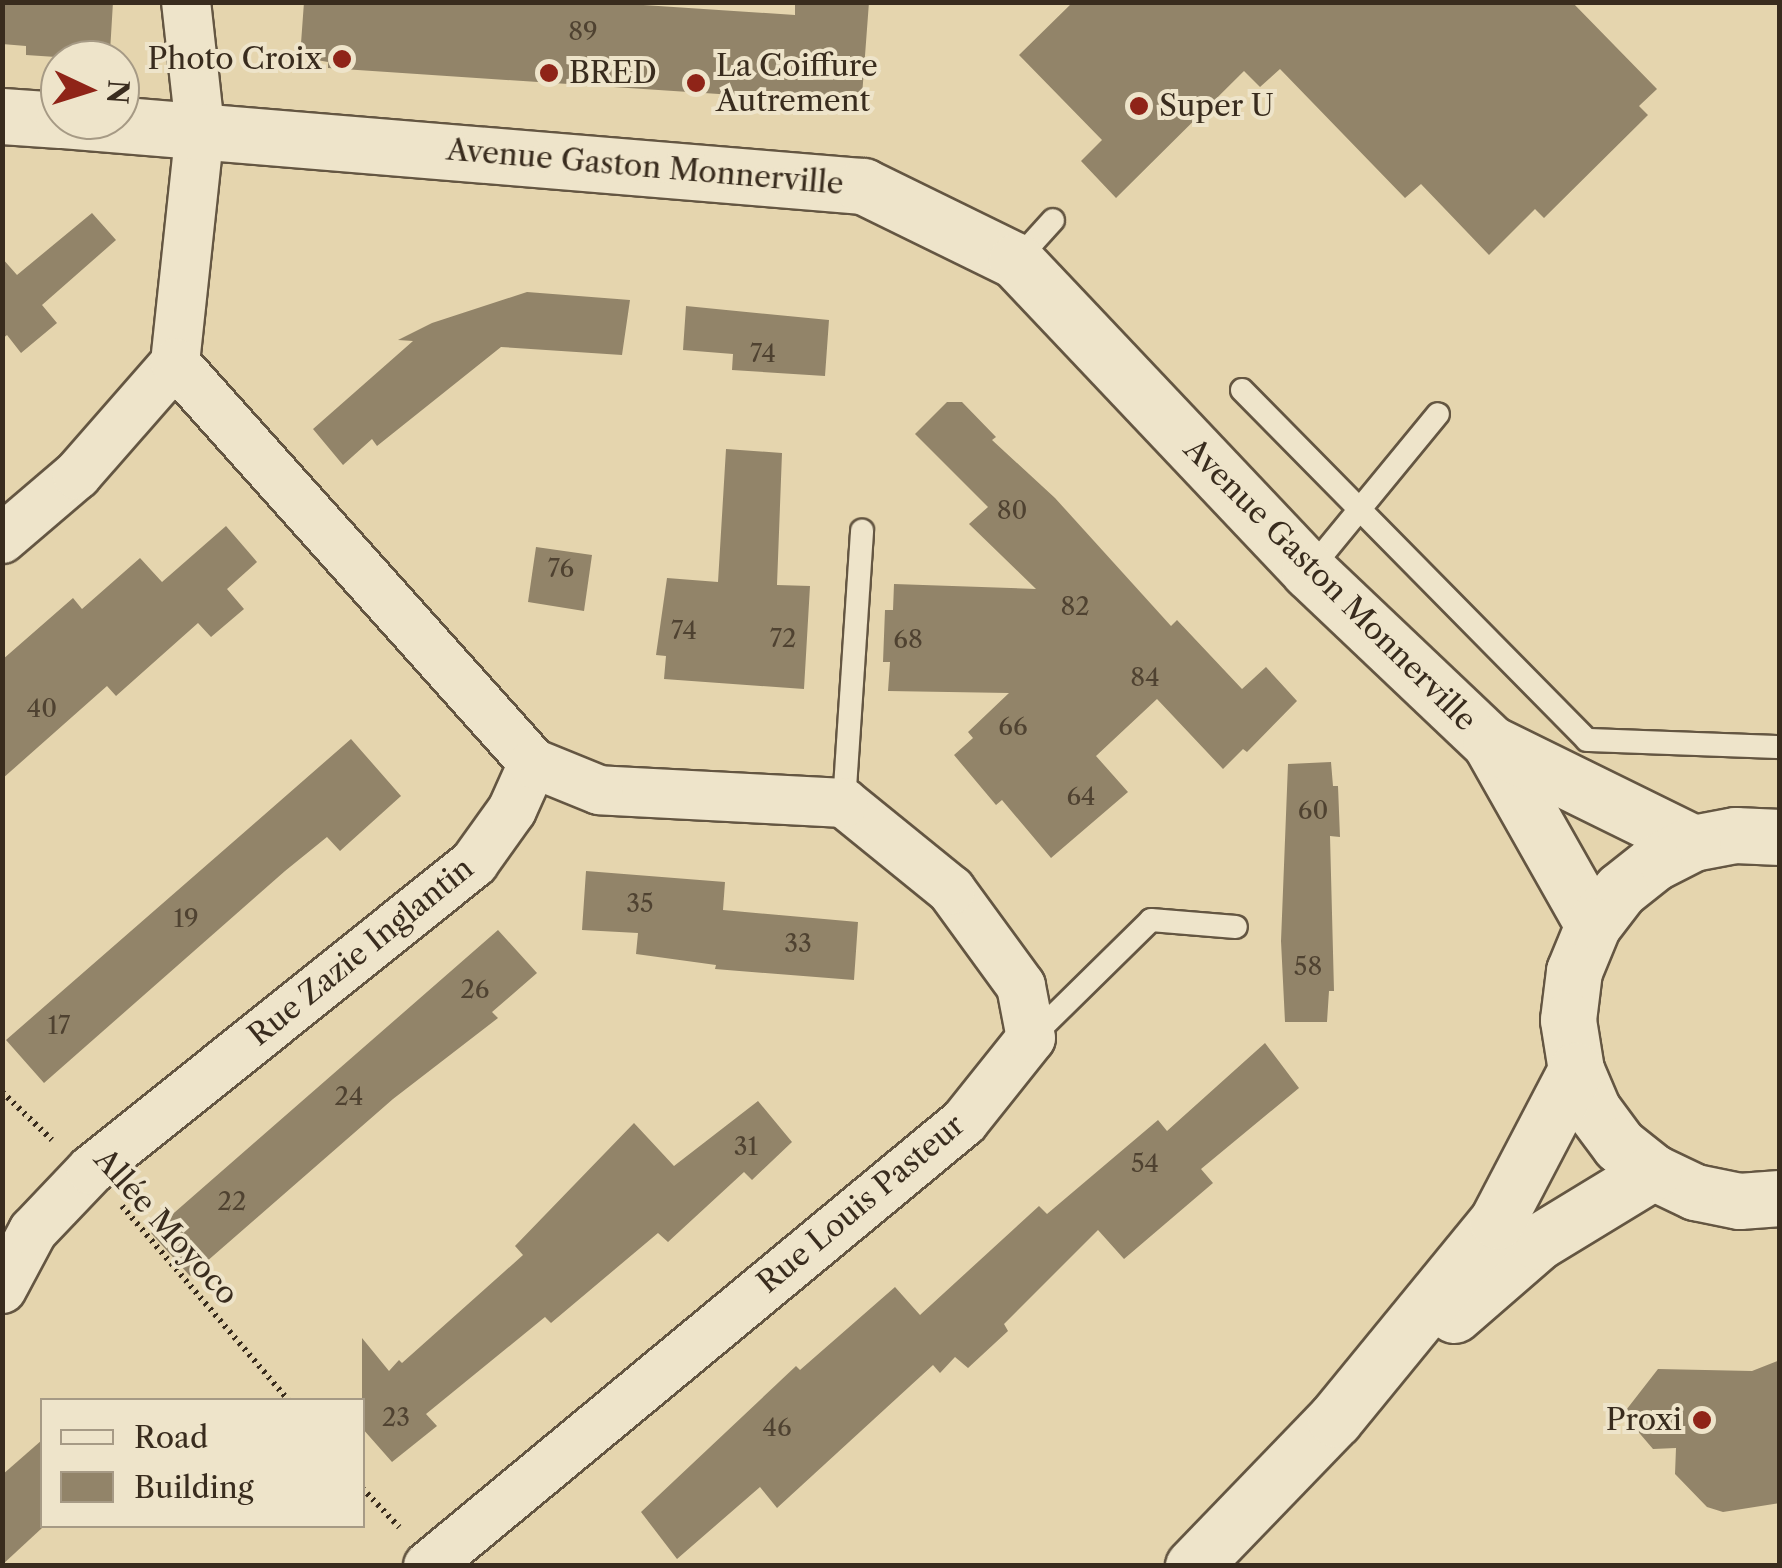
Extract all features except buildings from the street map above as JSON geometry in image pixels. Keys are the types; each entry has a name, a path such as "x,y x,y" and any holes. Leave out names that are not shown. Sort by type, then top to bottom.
{"street":[{"path":"2,539 76,475 175,363 200,128 186,2"},
{"name":"Avenue Gaston Monnerville","path":"2,116 40,119"},
{"name":"Avenue Gaston Monnerville","path":"140,125 862,186 1016,261 1309,571 1490,743 1594,925"},
{"path":"175,363 533,763 599,790 844,802 951,890 1021,986 1031,1038"},
{"name":"Avenue Gaston Monnerville","path":"1490,743 1693,844"},
{"name":"Rue Zazie Inglantin","path":"2,1289 33,1231 91,1170 474,863 512,810 533,763"},
{"path":"1780,837 1736,835 1693,844 1654,862 1620,890 1594,925 1572,988 1568,1020 1576,1070 1593,1110 1619,1145 1653,1172 1694,1192 1739,1201 1780,1198"},
{"name":"Rue Louis Pasteur","path":"428,1566 964,1122 1031,1038"},
{"path":"1193,1566 1335,1419 1497,1221 1576,1070"},
{"path":"1335,1419 1538,1242 1653,1172"}],"lane":[{"path":"1016,261 1053,220"},
{"path":"1242,390 1587,740 1780,747"},
{"path":"1309,571 1438,414"},
{"path":"844,802 862,531"},
{"path":"1031,1038 1152,920 1236,927"}],"path":[{"name":"Allée Moyoco","path":"2,1092 58,1146 91,1170 286,1398"}],"place":[{"name":"Photo Croix","path":"342,59"},
{"name":"BRED","path":"549,73"},
{"name":"La Coiffure Autrement","path":"696,83"},
{"name":"Super U","path":"1139,106"},
{"name":"Proxi","path":"1702,1420"}]}
